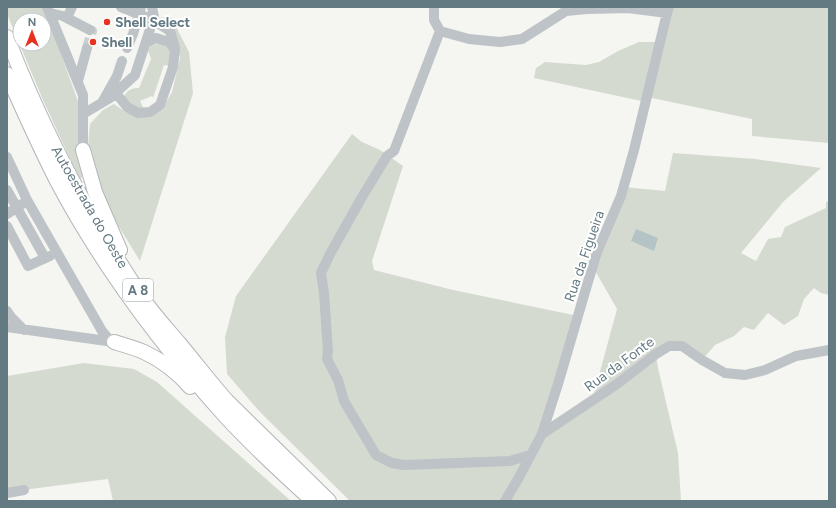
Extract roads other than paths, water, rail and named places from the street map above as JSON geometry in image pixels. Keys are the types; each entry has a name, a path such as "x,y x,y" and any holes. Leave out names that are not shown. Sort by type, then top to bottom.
{"highway":[{"name":"Autoestrada do Oeste","path":"7,37 20,72 56,150 99,228 147,304 227,401 329,501"},
{"name":"Autoestrada do Oeste","path":"7,74 57,181 84,228 139,311 186,371 227,418 313,501"},
{"path":"83,150 95,192 137,288"},
{"path":"114,342 144,352 157,360 185,381 208,408 227,418"}],"street":[{"path":"66,18 72,7"},
{"path":"116,93 127,107 138,113 150,112 160,105 173,67 175,50 170,32 140,11 121,7"},
{"path":"83,114 110,98 135,75 154,17 152,7"},
{"path":"434,7 434,20 440,32 394,151 387,156 362,197 321,273 324,293 328,351 327,359 338,380 344,401 376,455 392,463 404,464 510,461 530,455"},
{"path":"440,32 469,40 500,42 522,39 566,11 628,8 668,10"},
{"path":"49,10 90,30"},
{"path":"49,10 83,94 83,150"},
{"name":"Rua da Figueira","path":"505,501 542,434 598,252 621,196 634,150 668,10"},
{"path":"127,48 140,11"},
{"path":"146,43 156,38 169,42 175,50"},
{"path":"78,81 87,48"},
{"path":"102,103 117,76 122,61"},
{"path":"7,157 11,173 102,331 114,342"},
{"path":"7,190 45,258"},
{"path":"7,214 27,200"},
{"path":"7,226 28,266 57,253"},
{"path":"7,311 10,318 24,330"},
{"path":"7,327 114,342"},
{"name":"Rua da Fonte","path":"542,434 617,384 656,354 669,346 682,346 702,360 725,373 745,375 765,370 796,356 829,350"},
{"path":"7,493 24,490"}],"tunnel":[{"path":"87,48 92,31 90,30"}],"place":[{"name":"Shell Select","path":"107,22"},
{"name":"Shell","path":"93,42"}]}
